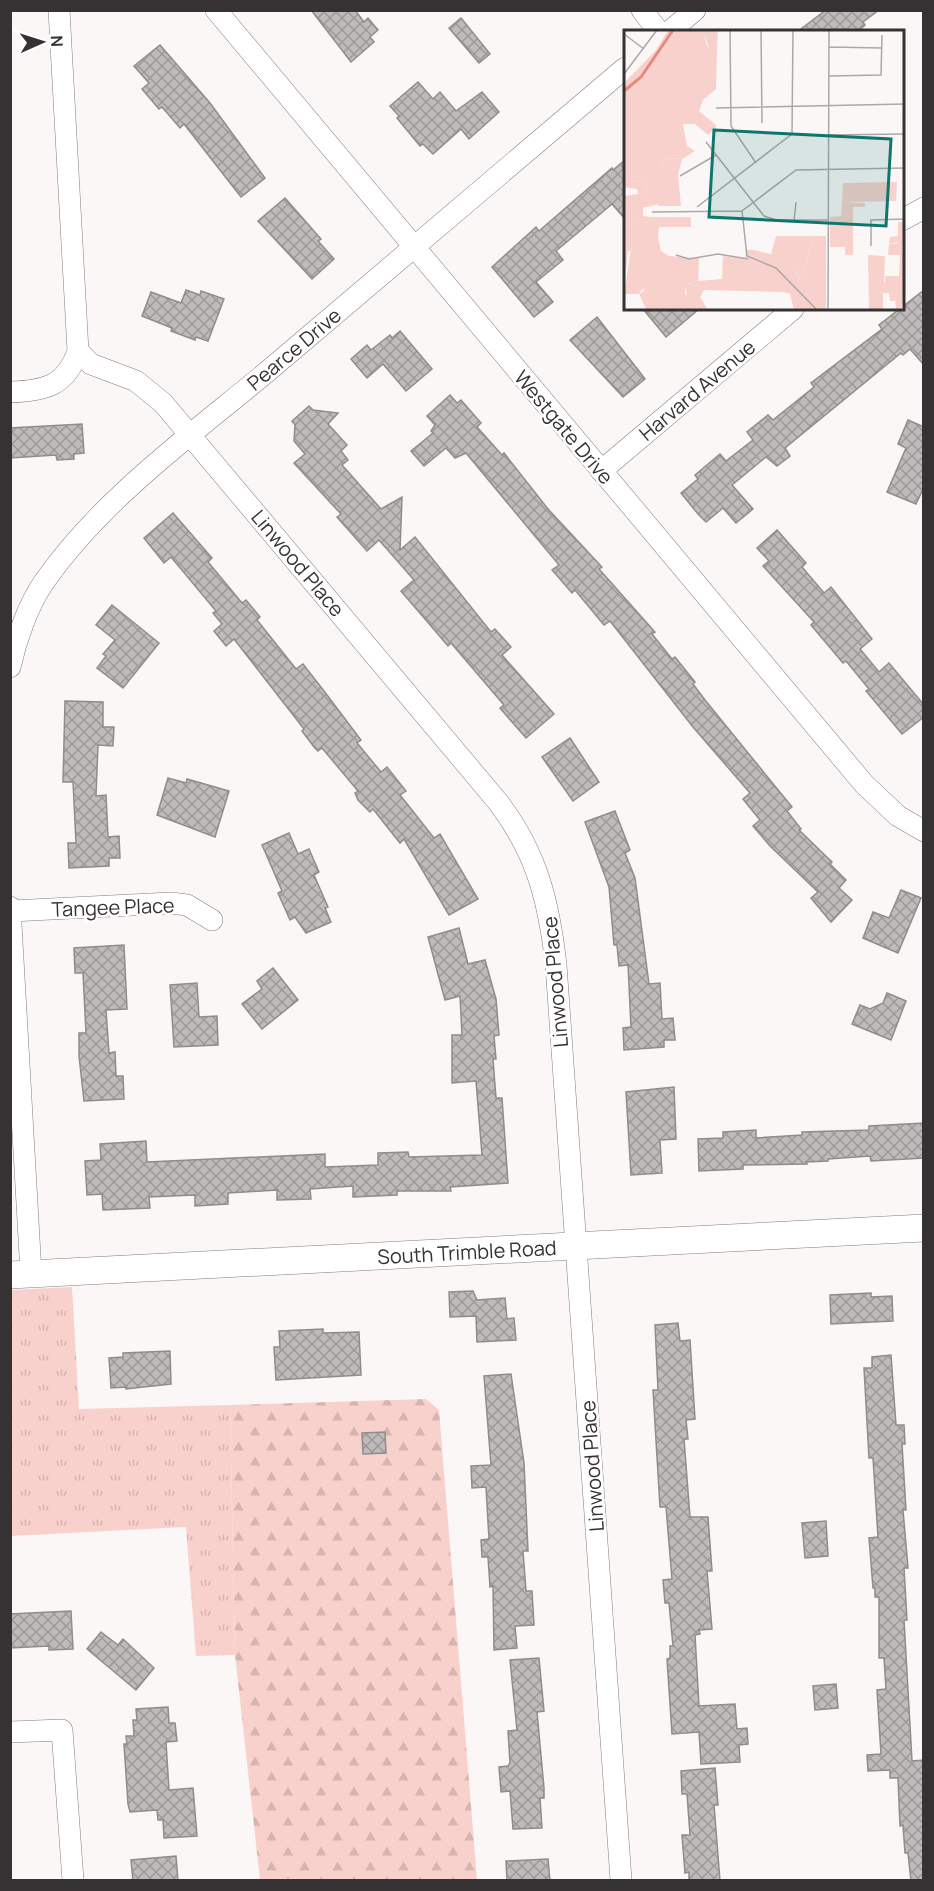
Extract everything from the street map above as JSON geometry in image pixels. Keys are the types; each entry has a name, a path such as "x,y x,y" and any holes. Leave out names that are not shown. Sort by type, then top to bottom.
{"main road":[{"name":"South Trimble Road","path":"21,1274 924,1228"}],"street":[{"path":"10,392 33,390 55,384 65,378 73,366 78,351 59,10"},
{"name":"Westgate Drive","path":"216,10 864,784 898,816 924,831"},
{"path":"642,10 657,30"},
{"path":"671,30 695,10"},
{"name":"Pearce Drive","path":"10,667 42,584 90,528 191,435 624,70"},
{"path":"904,219 924,208"},
{"name":"Harvard Avenue","path":"601,471 792,310"},
{"name":"Linwood Place","path":"78,351 91,364 136,381 152,392 191,435 511,819 525,846 546,898 552,926 621,1881"},
{"name":"Tangee Place","path":"11,909 171,903 187,905 212,920"},
{"path":"11,909 21,1274"},
{"path":"10,1732 62,1730 73,1881"}],"green space":[{"path":"72,1287 79,1409 230,1405 235,1655 196,1656 186,1527 11,1536 11,1290"},
{"path":"426,1399 439,1410 477,1880 260,1880 235,1655 230,1405"}],"building":[{"path":"311,10 355,10 364,22 368,18 378,30 370,37 374,42 351,62"},
{"path":"826,10 879,10 863,22 865,25 859,30 800,30"},
{"path":"461,18 490,54 479,63 449,28"},
{"path":"160,45 210,103 265,178 241,197 184,124 180,128 142,89 149,83 134,66"},
{"path":"418,82 433,99 440,92 456,111 482,92 499,112 469,139 461,129 433,154 423,144 420,146 390,106"},
{"path":"624,161 624,218 612,204 556,251 563,260 536,282 553,302 534,317 492,267 536,227 539,231 612,168 613,170"},
{"path":"285,198 321,239 318,241 334,259 312,279 258,221"},
{"path":"186,290 200,295 201,291 224,299 208,341 196,337 195,340 171,331 172,328 142,316 151,292 181,303"},
{"path":"924,290 924,365 910,349 903,355 901,353 785,448 790,456 777,466 766,457 732,485 753,509 736,523 723,508 706,522 681,493 698,479 695,475 720,454 726,461 753,440 747,432 768,415 773,420 814,387 811,383 882,329 879,325 898,310 904,310 904,306"},
{"path":"644,310 698,310 666,337"},
{"path":"597,317 645,379 623,397 570,340"},
{"path":"400,331 432,369 406,391 383,364 367,378 351,359 367,345 371,350 390,335 392,338"},
{"path":"450,395 457,403 461,400 481,423 477,427 502,455 504,453 548,509 602,567 599,569 655,632 652,634 672,659 675,657 695,682 693,684 705,700 792,807 787,811 801,829 799,830 832,862 830,864 846,880 839,888 852,900 831,922 811,898 818,892 770,846 753,826 760,820 743,799 750,793 693,727 610,621 604,625 575,590 572,593 552,570 559,565 466,453 455,458 446,448 424,466 411,451 433,433 431,431 435,425 427,416"},
{"path":"309,406 313,410 338,413 328,424 347,445 341,451 348,460 342,465 381,509 402,497 400,550 415,537 491,632 495,629 511,647 502,655 554,714 526,738 500,708 504,705 451,643 448,646 401,591 414,580 379,540 367,551 337,517 341,514 294,463 305,454 294,441 295,425 292,421"},
{"path":"908,420 924,427 924,487 916,504 887,492 906,448 898,444"},
{"path":"82,424 84,453 74,454 74,459 57,460 56,455 10,458 10,428"},
{"path":"173,513 212,558 208,562 242,603 246,600 260,617 257,620 296,669 303,664 361,740 357,743 381,772 387,767 406,791 400,795 434,838 440,834 478,899 449,915 404,839 400,843 373,809 370,812 358,800 355,793 358,791 322,748 318,751 314,747 302,731 304,729 234,639 226,646 214,631 222,624 213,613 216,611 171,557 164,563 144,538"},
{"path":"777,530 806,563 802,567 824,593 831,587 872,639 860,649 879,672 889,663 924,705 924,717 902,734 866,691 869,689 846,661 843,663 811,625 814,622 763,566 769,561 757,548"},
{"path":"112,605 159,643 123,688 97,668 106,656 103,654 115,640 96,625"},
{"path":"65,701 103,702 103,727 114,727 113,746 98,745 96,796 106,795 108,837 119,836 120,858 109,858 109,866 69,868 68,843 76,843 73,782 63,782"},
{"path":"570,738 599,782 573,801 542,757"},
{"path":"168,778 186,783 187,779 229,791 215,837 157,815"},
{"path":"615,811 630,850 625,853 635,878 649,984 660,983 662,1019 673,1018 675,1040 664,1040 664,1047 624,1050 623,1028 631,1027 628,965 619,966 617,945 614,945 609,887 585,822"},
{"path":"289,833 298,854 309,849 319,872 314,875 328,907 325,908 331,922 306,933 295,917 290,920 278,893 282,891 262,845"},
{"path":"901,890 921,898 898,953 863,938 873,912 889,918"},
{"path":"459,928 468,964 485,960 496,999 499,1035 494,1036 496,1059 493,1059 496,1098 502,1098 508,1183 450,1187 451,1191 397,1191 397,1195 353,1197 353,1186 310,1189 311,1199 277,1200 277,1190 228,1193 228,1204 195,1206 195,1195 149,1197 150,1208 103,1210 102,1194 87,1195 85,1161 101,1160 100,1144 146,1141 147,1162 325,1154 325,1167 378,1165 378,1153 408,1152 409,1157 482,1155 476,1081 452,1083 452,1035 462,1035 460,996 445,1000 428,937"},
{"path":"124,945 127,1009 106,1010 109,1053 115,1052 116,1076 123,1076 124,1099 84,1101 79,1056 79,1033 86,1033 83,973 75,973 74,948"},
{"path":"273,968 298,1000 262,1029 242,1004 262,989 257,981"},
{"path":"197,983 199,1017 217,1016 218,1045 174,1047 170,985"},
{"path":"887,993 906,1001 891,1040 852,1024 860,1005 870,1009 883,1003"},
{"path":"674,1087 676,1139 660,1140 662,1173 631,1175 626,1092"},
{"path":"924,1123 924,1158 871,1161 870,1156 828,1159 828,1161 806,1162 807,1164 743,1165 743,1169 699,1171 698,1139 723,1138 723,1132 756,1130 756,1138 802,1135 802,1132 869,1130 869,1126"},
{"path":"473,1291 477,1300 505,1298 507,1319 514,1318 516,1340 477,1342 476,1316 450,1317 449,1292"},
{"path":"871,1293 871,1297 892,1296 893,1321 831,1324 830,1295"},
{"path":"678,1323 680,1341 690,1340 695,1419 686,1420 688,1439 684,1439 690,1517 708,1517 712,1571 707,1571 712,1629 699,1630 700,1634 695,1635 699,1706 735,1704 737,1729 747,1728 748,1744 739,1745 740,1762 701,1764 699,1732 672,1734 667,1659 670,1658 670,1646 673,1646 669,1603 665,1603 663,1580 672,1579 666,1507 660,1507 653,1390 658,1390 655,1325"},
{"path":"323,1329 323,1333 359,1332 361,1375 276,1380 274,1347 280,1347 279,1331"},
{"path":"170,1351 171,1384 126,1389 126,1387 111,1388 109,1358 123,1357 123,1353"},
{"path":"891,1355 896,1425 904,1425 905,1444 902,1444 906,1510 903,1510 908,1568 904,1568 907,1620 904,1620 912,1761 924,1760 924,1881 911,1881 908,1853 905,1853 903,1825 900,1826 898,1778 890,1778 890,1770 868,1771 867,1755 881,1754 877,1690 886,1689 884,1658 879,1658 879,1597 875,1597 875,1588 873,1588 869,1538 878,1537 873,1458 869,1458 864,1368 872,1368 872,1357"},
{"path":"511,1374 524,1463 528,1551 523,1551 526,1591 532,1591 534,1625 515,1626 517,1648 494,1650 493,1586 490,1587 488,1557 482,1557 481,1540 489,1539 486,1487 472,1488 471,1466 491,1465 484,1376"},
{"path":"385,1432 386,1453 363,1454 362,1433"},
{"path":"826,1521 828,1556 805,1558 802,1523"},
{"path":"71,1611 73,1649 49,1650 49,1646 10,1648 10,1614"},
{"path":"101,1632 118,1645 123,1639 154,1668 136,1690 87,1649"},
{"path":"539,1658 544,1711 537,1712 544,1788 544,1798 540,1798 542,1828 513,1829 510,1791 501,1792 499,1767 508,1766 510,1763 508,1731 517,1730 510,1660"},
{"path":"836,1684 838,1708 815,1710 813,1686"},
{"path":"168,1707 169,1723 175,1723 177,1741 166,1742 169,1790 193,1788 197,1836 164,1838 163,1820 158,1820 157,1810 130,1812 128,1804 124,1744 127,1744 126,1736 134,1736 133,1720 137,1720 136,1709"},
{"path":"715,1768 718,1805 714,1805 720,1881 689,1881 689,1872 685,1873 682,1835 690,1835 687,1794 682,1794 681,1771"},
{"path":"176,1856 178,1881 133,1881 131,1860"},
{"path":"548,1859 550,1881 507,1881 506,1861"}]}
